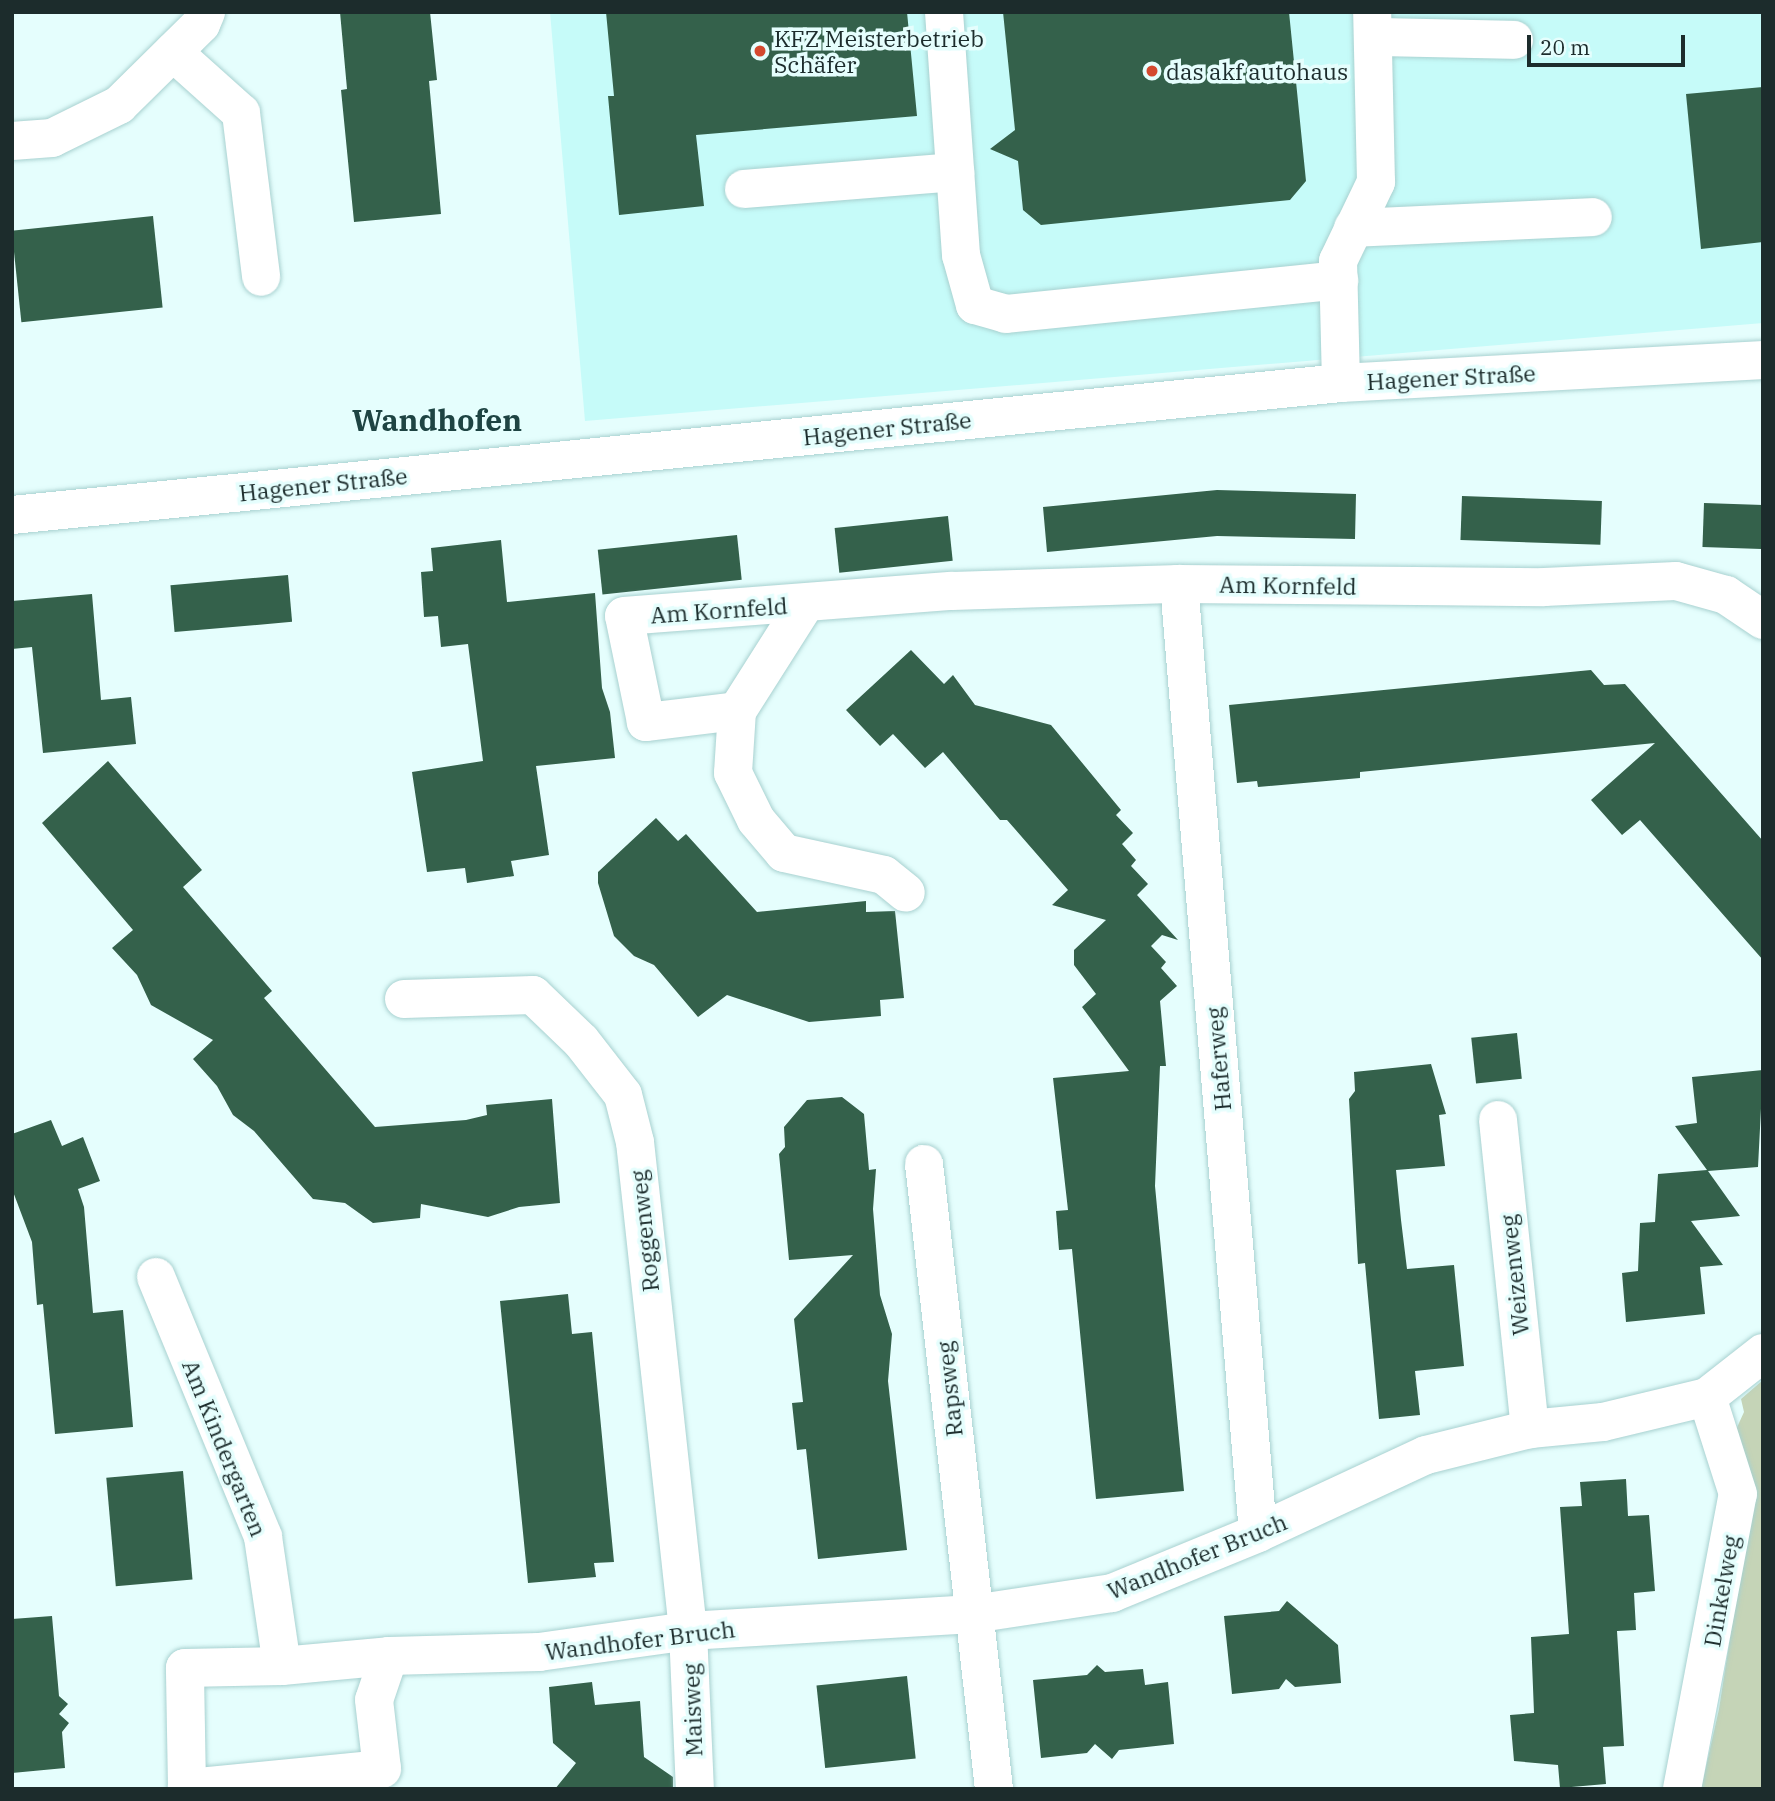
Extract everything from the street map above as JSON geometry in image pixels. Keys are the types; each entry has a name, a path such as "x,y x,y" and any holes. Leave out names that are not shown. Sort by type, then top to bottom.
{"street":[{"path":"12,141 52,138 119,105 201,24 206,12"},
{"path":"944,12 961,255 975,305 1006,314 1339,279"},
{"path":"1341,383 1338,261 1376,182 1373,25 1514,40"},
{"path":"173,52 241,113 261,277"},
{"path":"744,189 955,172"},
{"path":"1353,228 1593,217"},
{"name":"Hagener Straße","path":"12,515 1341,383 1763,359"},
{"name":"Am Kornfeld","path":"805,604 737,711 646,722 624,616 952,591 1179,584 1544,587 1675,581 1726,595 1763,620"},
{"name":"Haferweg","path":"1179,584 1258,1533"},
{"path":"737,711 733,773 756,820 784,853 884,876 906,893"},
{"name":"Roggenweg","path":"404,999 533,995 581,1041 623,1095 635,1142 688,1631"},
{"name":"Weizenweg","path":"1498,1120 1530,1429"},
{"name":"Rapsweg","path":"924,1164 993,1789"},
{"name":"Am Kindergarten","path":"156,1277 263,1537 282,1666"},
{"name":"Wandhofer Bruch","path":"389,1656 374,1700 382,1769 187,1788 185,1668 282,1666 389,1656 539,1652 688,1631 973,1614 1112,1593 1258,1533 1426,1455 1530,1429 1603,1422 1707,1397 1763,1353"},
{"name":"Dinkelweg","path":"1682,1789 1738,1494 1707,1397"},
{"name":"Maisweg","path":"688,1631 695,1789"}],"shaded area":[{"path":"550,12 1763,12 1763,323 585,421"}],"green space":[{"path":"1763,1380 1763,1789 1701,1789 1719,1709 1752,1496 1734,1434 1744,1412 1741,1399"}],"building":[{"path":"340,12 430,12 437,80 429,81 441,214 354,222 341,90 347,89"},
{"name":"KFZ Meisterbetrieb Schäfer","path":"606,12 907,12 917,116 696,135 704,206 619,215 608,96 614,96"},
{"name":"das akf autohaus","path":"1003,12 1289,12 1306,181 1290,200 1041,225 1023,210 1018,161 990,149 1015,130"},
{"path":"1763,87 1763,242 1701,249 1686,94"},
{"path":"153,216 163,307 21,322 12,231"},
{"path":"1217,490 1356,494 1355,539 1217,536 1047,552 1043,507"},
{"path":"1462,496 1602,501 1600,545 1460,540"},
{"path":"1704,503 1763,505 1761,549 1702,547"},
{"path":"948,516 953,561 839,573 835,528"},
{"path":"737,535 742,580 602,594 598,550"},
{"path":"501,540 507,602 595,593 602,688 610,712 615,758 536,766 549,855 511,861 514,876 467,883 465,868 427,872 412,772 483,761 468,644 441,647 438,616 424,617 421,572 433,571 431,548"},
{"path":"288,575 292,622 175,632 170,585"},
{"path":"92,594 101,700 131,697 136,744 43,753 32,647 12,649 12,601"},
{"path":"911,650 944,684 953,675 975,705 1051,725 1121,810 1116,815 1133,833 1122,844 1136,860 1131,866 1148,884 1137,895 1178,940 1162,935 1151,946 1166,962 1161,968 1177,986 1160,1001 1166,1066 1160,1066 1155,1186 1184,1491 1096,1499 1072,1249 1059,1250 1056,1211 1068,1210 1053,1078 1129,1071 1082,1007 1096,994 1074,965 1074,950 1106,920 1052,905 1068,890 1007,820 1000,820 943,752 925,768 893,734 880,746 846,710"},
{"path":"1591,670 1604,685 1625,684 1763,841 1763,960 1640,820 1622,835 1591,800 1655,743 1360,772 1360,778 1258,787 1257,781 1237,783 1229,705"},
{"path":"108,761 202,870 183,887 272,991 264,998 375,1127 466,1120 487,1115 486,1105 552,1099 560,1203 519,1207 488,1217 421,1204 420,1218 373,1223 345,1203 313,1199 254,1131 233,1115 217,1086 193,1059 213,1040 151,1005 137,975 112,948 133,930 42,823"},
{"path":"656,818 678,841 686,834 757,912 866,901 866,912 895,911 904,998 880,1000 881,1016 809,1022 727,995 698,1017 654,965 634,956 614,936 598,883 598,872"},
{"path":"1517,1033 1522,1079 1476,1084 1471,1038"},
{"path":"1431,1064 1446,1114 1439,1115 1445,1166 1396,1170 1401,1220 1407,1269 1454,1265 1464,1366 1415,1371 1420,1415 1379,1419 1365,1263 1358,1264 1349,1099 1355,1091 1354,1072"},
{"path":"1763,1070 1758,1167 1708,1171 1740,1216 1691,1221 1723,1265 1700,1267 1705,1314 1626,1322 1622,1273 1638,1271 1640,1223 1655,1222 1658,1174 1707,1170 1675,1126 1697,1123 1692,1077"},
{"path":"842,1097 864,1114 869,1170 876,1169 873,1209 880,1295 892,1334 888,1381 907,1550 818,1559 806,1449 797,1450 792,1403 803,1402 794,1319 853,1255 789,1260 779,1154 785,1147 784,1127 807,1100"},
{"path":"51,1120 62,1146 83,1137 100,1181 78,1189 84,1207 93,1313 123,1310 133,1427 55,1434 43,1304 37,1305 32,1242 12,1189 12,1134"},
{"path":"568,1294 572,1334 592,1332 614,1562 594,1563 596,1577 528,1583 500,1301"},
{"path":"183,1471 192,1580 116,1586 106,1478"},
{"path":"1626,1479 1628,1516 1649,1515 1655,1591 1634,1593 1636,1630 1617,1631 1624,1746 1603,1747 1606,1784 1560,1788 1558,1765 1514,1761 1510,1715 1534,1713 1531,1637 1569,1634 1560,1507 1582,1506 1580,1482"},
{"path":"1287,1601 1338,1645 1341,1683 1295,1687 1286,1679 1279,1689 1232,1694 1224,1616 1279,1611"},
{"path":"52,1616 59,1696 68,1704 59,1714 69,1723 62,1732 65,1768 12,1773 12,1619"},
{"path":"1097,1665 1105,1672 1143,1669 1145,1685 1168,1682 1174,1744 1119,1750 1112,1759 1095,1744 1087,1753 1041,1758 1033,1680 1087,1675"},
{"path":"907,1676 916,1759 825,1768 816,1686"},
{"path":"592,1682 595,1705 640,1701 644,1757 673,1777 673,1789 555,1789 576,1763 553,1743 549,1687"}],"place":[{"name":"KFZ Meisterbetrieb Schäfer","path":"760,51"},
{"name":"das akf autohaus","path":"1152,71"}],"district":[{"name":"Wandhofen","path":"437,420"}]}
